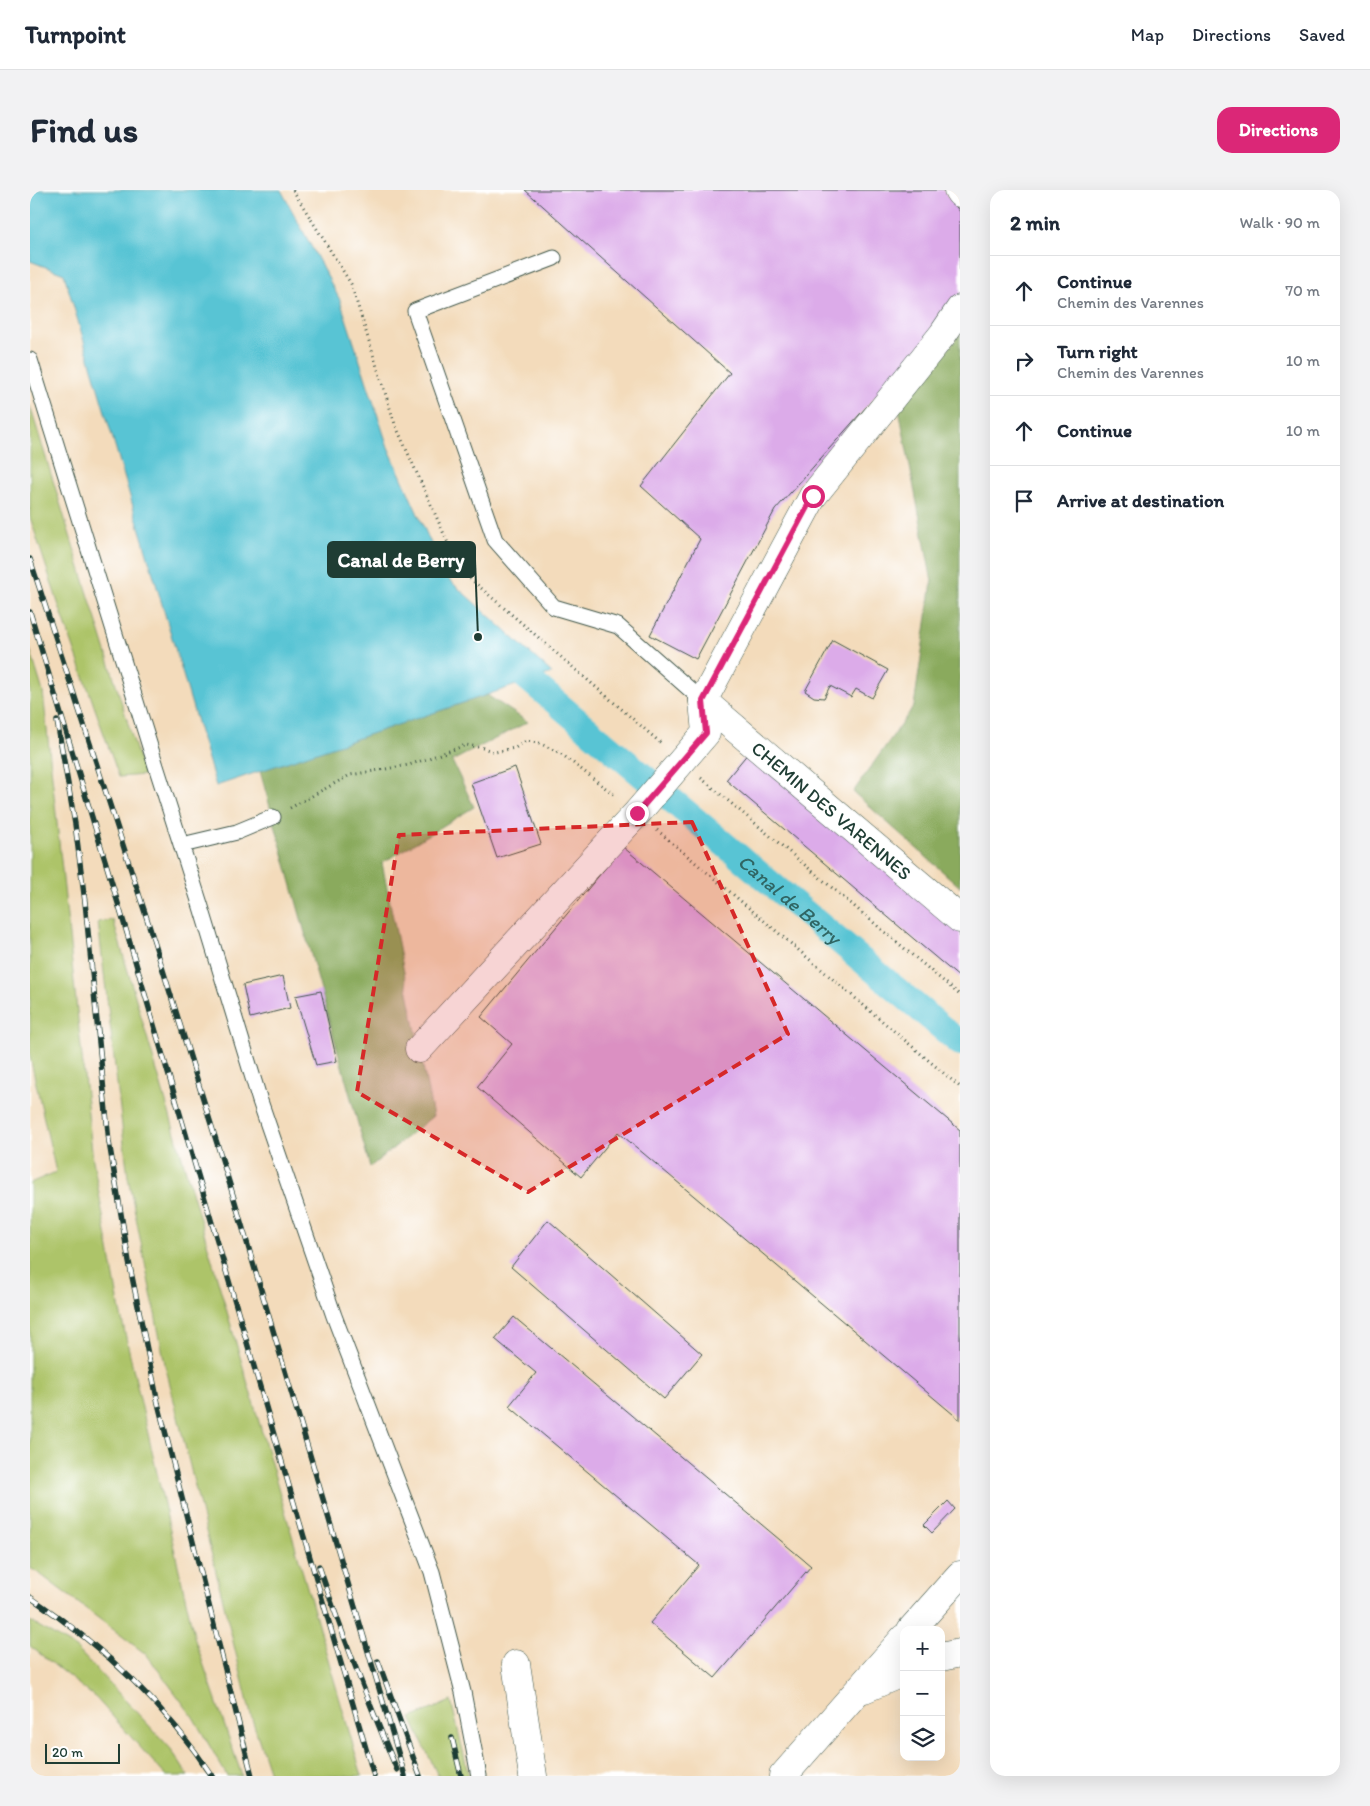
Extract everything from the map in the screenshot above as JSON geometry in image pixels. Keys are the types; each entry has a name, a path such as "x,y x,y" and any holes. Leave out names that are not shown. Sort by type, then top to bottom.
{"street":[{"path":"419,1049 640,809 706,733 703,701 813,496 943,334 960,309"},
{"name":"CHEMIN DES VARENNES","path":"703,701 960,920"},
{"path":"915,1626 960,1575"},
{"path":"783,1776 900,1643"},
{"path":"945,1656 960,1653"},
{"path":"516,1664 533,1776"},
{"path":"858,1691 900,1674"}],"lane":[{"path":"554,258 415,311 495,540 554,607 618,626 703,701"},
{"path":"30,360 269,1129 334,1316 432,1572 463,1692 479,1776"},
{"path":"182,846 237,832 273,818"}],"path":[{"path":"273,818 350,775 409,765 466,745 495,752 515,748 526,741 538,743 560,753 640,809 960,1087"}],"highlighted area":[{"path":"692,822 788,1034 528,1192 357,1092 399,835"}],"green space":[{"path":"960,334 960,887 853,792 914,706 932,582 899,409"},
{"path":"30,406 144,775 119,777 30,517"},
{"path":"30,649 43,692 93,1160 120,1311 195,1640 242,1776 227,1776 193,1717 147,1655 30,1568 30,1183 56,1172 30,1057"},
{"path":"487,695 528,722 452,761 474,807 382,863 433,1116 370,1167 260,771"},
{"path":"113,920 362,1776 271,1776 252,1719 165,1364 128,1177 98,922"},
{"path":"30,1621 77,1649 171,1749 188,1776 166,1776 96,1698 30,1646"},
{"path":"451,1701 469,1776 438,1776 411,1718"}],"water":[{"path":"30,190 281,190 340,300 388,447 446,577 552,673 216,786 64,274 30,261"}],"building":[{"path":"525,190 943,190 960,212 960,301 775,510 696,659 650,635 700,539 641,486 730,373"},
{"path":"833,640 888,670 872,698 856,689 851,697 830,686 824,698 814,697 805,691"},
{"path":"749,752 960,930 960,978 726,780"},
{"path":"515,767 541,844 497,858 471,783"},
{"path":"623,847 960,1130 960,1420 618,1132 581,1177 477,1087 512,1044 481,1017"},
{"path":"283,976 290,1008 250,1018 243,985"},
{"path":"321,991 337,1061 316,1065 295,996"},
{"path":"548,1220 702,1354 664,1399 511,1267"},
{"path":"514,1317 811,1566 715,1678 650,1623 699,1565 509,1406 536,1373 495,1339"},
{"path":"948,1501 955,1509 932,1533 924,1525"}],"waterway":[{"name":"Canal de Berry","path":"502,657 960,1043"}],"railway":[{"path":"30,559 148,922 230,1185 405,1776"},
{"path":"30,612 127,933 374,1776"},
{"path":"57,721 75,824 85,902 109,1142 129,1262 158,1403 252,1776"},
{"path":"319,1566 356,1669 397,1770"},
{"path":"30,1597 82,1635 130,1678 174,1724 212,1776"},
{"path":"378,1661 420,1776"},
{"path":"452,1738 461,1776"}],"place":[{"name":"Canal de Berry","path":"478,637"}],"route":[{"path":"637,813 706,733 703,701 813,496"}]}
